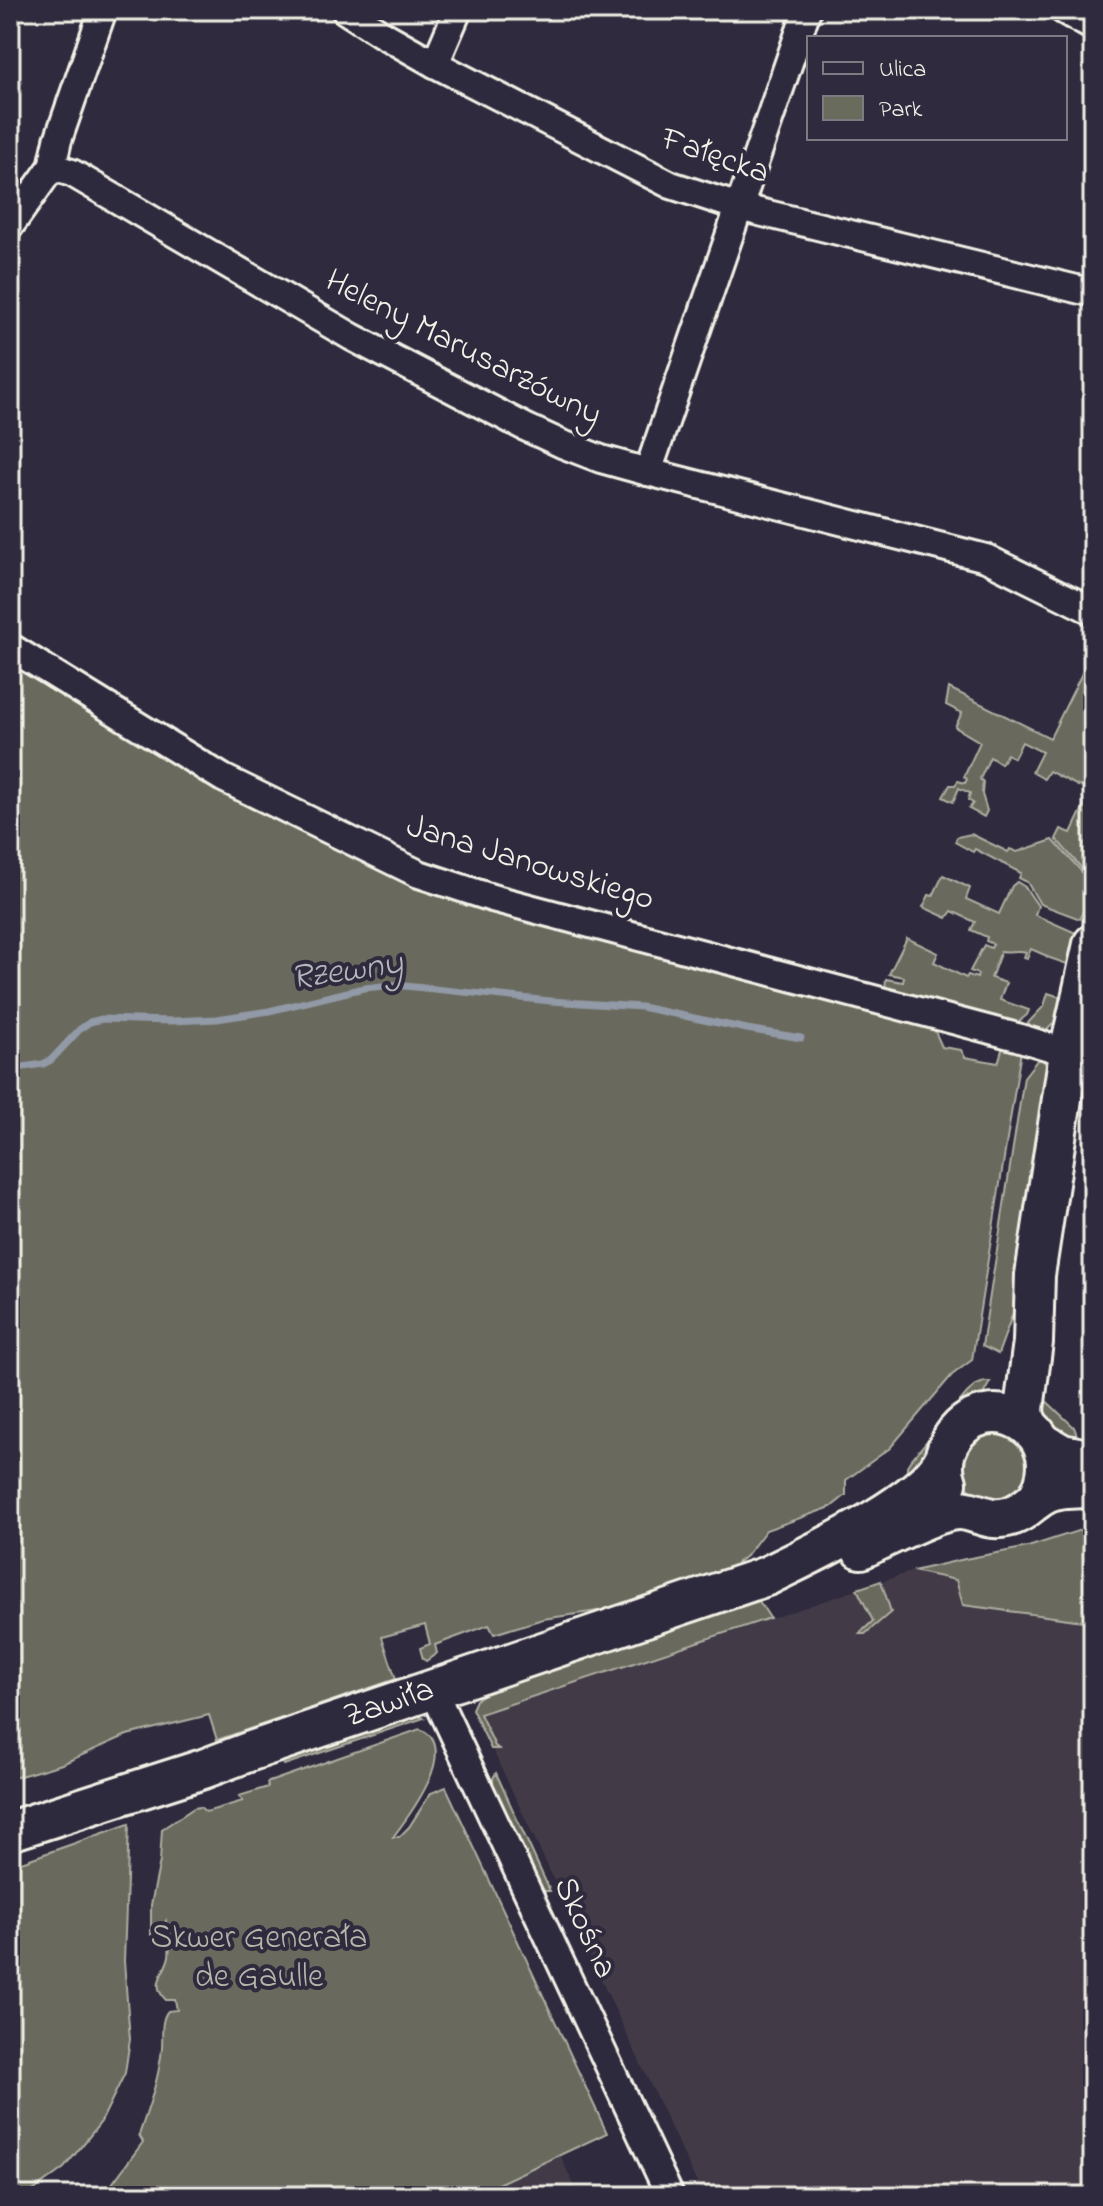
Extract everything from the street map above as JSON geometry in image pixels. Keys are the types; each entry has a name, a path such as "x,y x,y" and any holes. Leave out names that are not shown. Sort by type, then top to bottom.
{"street":[{"path":"10,226 52,167 58,140 103,10"},
{"name":"Fałęcka","path":"345,10 435,64 654,178 688,192 739,207 1092,288"},
{"path":"435,64 458,10"},
{"path":"648,472 807,10"},
{"path":"1063,10 1093,27"},
{"name":"Heleny Marusarzówny","path":"52,167 72,173 352,337 562,444 648,472 986,558 1093,611"},
{"name":"Jana Janowskiego","path":"10,647 223,778 419,874 492,898 1069,1053"},
{"path":"1036,1500 1047,1477 1048,1464 1037,1435 1025,1418 1024,1409 1033,1342 1035,1275 1069,1053 1093,944"},
{"name":"Zawiła","path":"10,1831 203,1769 767,1576 845,1536 925,1483 944,1460 954,1435 990,1406 1035,1275"},
{"path":"976,1418 990,1414 1005,1415 1025,1422 1062,1454 1093,1460"},
{"path":"944,1460 948,1487 955,1499 971,1512"},
{"name":"Zawiła","path":"767,1576 794,1573 853,1553 926,1518 956,1510 1003,1518 1016,1515 1049,1492 1093,1488"},
{"name":"Skośna","path":"433,1690 670,2196"}],"shaded area":[{"path":"1093,1526 1093,2196 703,2196 475,1712 696,1644 913,1571 1028,1547"},
{"path":"560,2154 578,2196 472,2196"}],"green space":[{"path":"1093,651 1093,681 1086,694 1093,698 1093,881 1056,839 1061,829 1071,833 1092,789 1078,786 1049,771 1044,779 1032,772 1042,752 1022,742 1014,758 1007,754 1001,764 990,757 980,779 987,811 984,817 969,809 973,803 968,800 970,793 959,788 953,802 943,797 950,785 958,781 965,783 967,779 964,777 980,742 955,727 962,713 946,705 949,688 1050,738"},
{"path":"10,659 49,689 229,792 516,916 934,1029 942,1047 961,1050 965,1057 998,1063 1004,1043 1021,1051 972,1360 952,1375 890,1448 846,1480 846,1495 831,1507 766,1530 746,1556 729,1569 611,1609 543,1619 494,1634 489,1625 435,1645 437,1653 426,1661 420,1648 430,1644 425,1625 382,1637 396,1679 217,1740 209,1715 127,1735 62,1764 10,1779"},
{"path":"971,834 1008,852 1053,840 1093,884 1080,919 1040,904 1027,882 1019,878 1021,873 955,842 957,837"},
{"path":"943,875 970,888 966,899 999,914 1017,882 1025,887 1038,906 1035,915 1076,933 1067,964 1031,949 1027,958 1024,957 1026,952 1001,951 991,978 1006,983 1000,1000 1029,1010 1017,1023 885,988 886,979 903,982 904,977 889,974 907,938 938,953 934,962 966,978 968,975 977,978 978,974 970,971 984,945 991,948 993,944 986,941 987,937 971,930 975,922 952,911 947,918 923,907 929,895 933,896"},
{"path":"1048,993 1060,997 1054,1023 1046,1031 1026,1025 1044,1006"},
{"path":"1038,1056 1050,1072 1016,1305 998,1354 982,1346 1024,1077"},
{"path":"984,1382 990,1382 979,1402 907,1477 910,1461 967,1393"},
{"path":"1040,1395 1074,1427 1078,1438 1046,1432"},
{"path":"995,1433 1019,1443 1029,1467 1019,1491 995,1501 971,1491 961,1467 971,1443"},
{"path":"1093,1526 1093,1577 1089,1602 1091,1622 963,1605 956,1580 913,1571 1028,1547"},
{"path":"881,1581 891,1612 865,1634 859,1634 873,1621 857,1589"},
{"path":"757,1598 770,1618 480,1714 499,1749 491,1749 472,1709 483,1694"},
{"path":"416,1715 424,1718 284,1765 282,1761 286,1757"},
{"name":"Skwer Generała de Gaulle","path":"420,1729 432,1738 436,1751 434,1766 420,1798 393,1837 399,1837 409,1827 431,1793 446,1787 607,2133 472,2196 103,2196 143,2142 139,2135 159,2071 164,2019 168,2011 177,2010 175,2000 166,2000 159,1988 169,1952 166,1921 157,1937 151,1935 151,1905 160,1861 162,1829 194,1808 200,1807 206,1812 243,1801 239,1796 268,1787 269,1782"},
{"path":"496,1773 550,1891 541,1891 496,1797 493,1782"},
{"path":"129,1824 124,1961 130,2039 125,2073 101,2122 64,2168 26,2196 10,2196 10,1866"}],"waterway":[{"name":"Rzewny","path":"10,1069 51,1060 80,1029 102,1019 217,1019 269,1011 364,988 395,985 641,1007 801,1038"}]}
